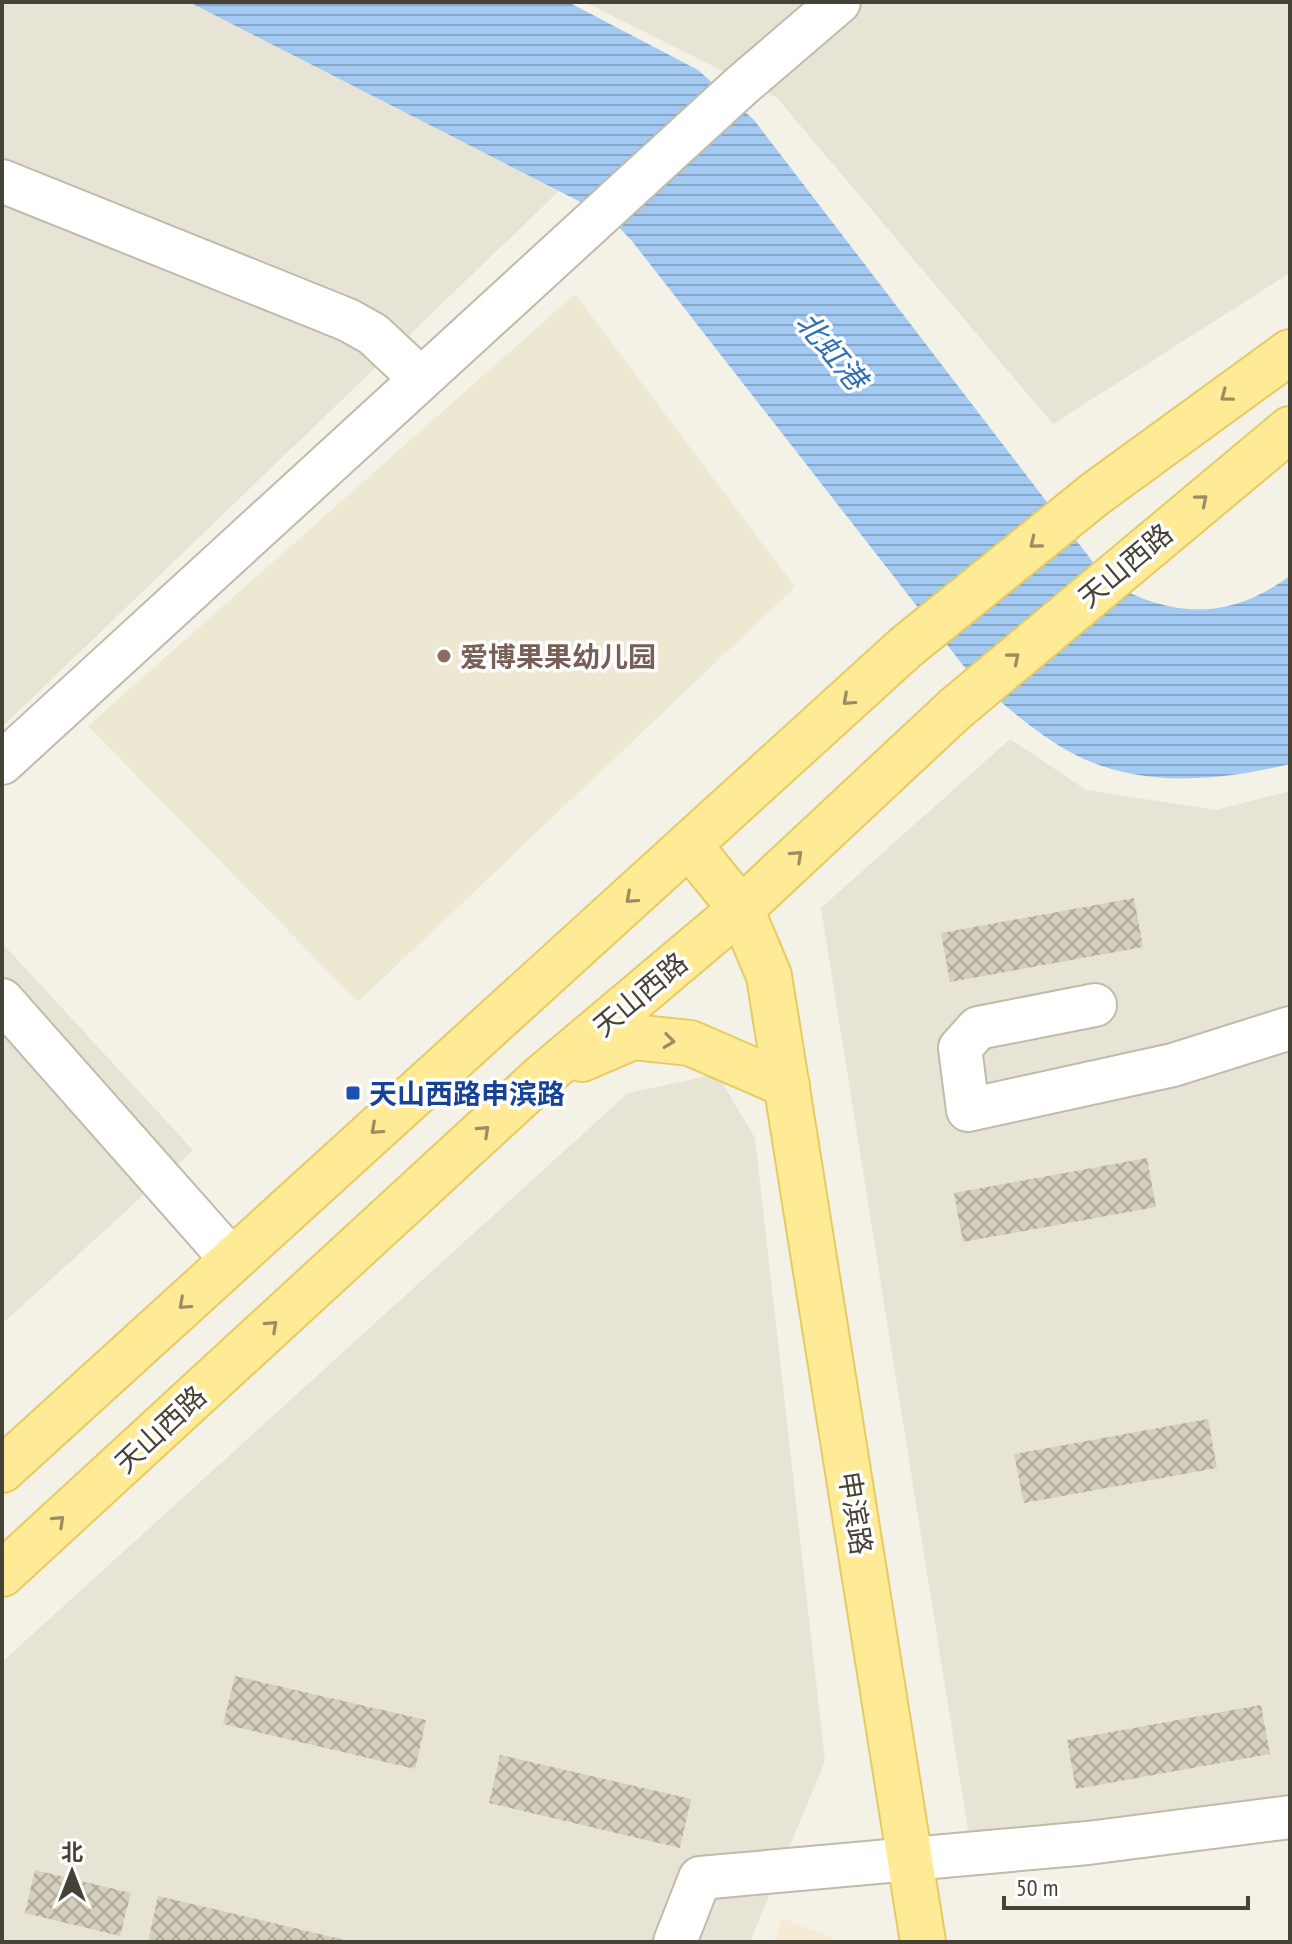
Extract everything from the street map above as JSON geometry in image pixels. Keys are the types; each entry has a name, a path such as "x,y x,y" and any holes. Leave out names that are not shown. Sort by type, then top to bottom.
{"main road":[{"path":"2,1470 906,647 1095,494 1290,352"},
{"name":"天山西路","path":"2,1574 543,1076 741,909 955,709 1290,429"},
{"name":"申滨路","path":"689,845 741,909 769,976 923,1942"},
{"path":"543,1076 633,1037 690,1043 787,1085"}],"lane":[{"path":"2,763 741,86 839,2"},
{"path":"2,181 348,320 373,334 421,379"},
{"path":"2,1000 232,1260"},
{"path":"1095,1005 978,1028 960,1048 968,1110 1173,1065 1290,1028"},
{"path":"675,1942 700,1878 1088,1843 1290,1817"}],"shaded area":[{"path":"2,2 189,2 559,191 2,727"},
{"path":"584,2 1290,2 1290,273 1053,424 777,98"},
{"name":"爱博果果幼儿园","path":"575,294 795,587 358,1002 88,726"},
{"path":"1010,739 1086,790 1216,810 1290,791 1290,1801 971,1849 821,908"},
{"path":"2,943 193,1150 2,1324"},
{"path":"717,1074 755,1138 825,1761 750,1942 2,1942 2,1662 628,1093"},
{"path":"783,1918 842,1942 773,1942"}],"water":[{"name":"北虹港","path":"189,2 568,2 698,70 754,120 1109,583 1156,603 1201,610 1244,601 1290,576 1290,764 1236,775 1152,777 1097,765 1045,737 973,678 632,241 608,216"}],"building":[{"path":"1134,898 1143,947 950,982 941,933"},
{"path":"1147,1158 1156,1207 963,1242 954,1193"},
{"path":"1208,1419 1217,1468 1024,1503 1014,1454"},
{"path":"235,1676 426,1720 415,1769 223,1724"},
{"path":"1261,1705 1270,1754 1076,1789 1067,1740"},
{"path":"500,1755 691,1799 680,1848 489,1803"},
{"path":"35,1870 131,1893 120,1936 25,1913"},
{"path":"158,1896 349,1941 349,1942 148,1942"}],"place":[{"name":"爱博果果幼儿园","path":"444,656"},
{"name":"天山西路申滨路","path":"353,1093"}]}
